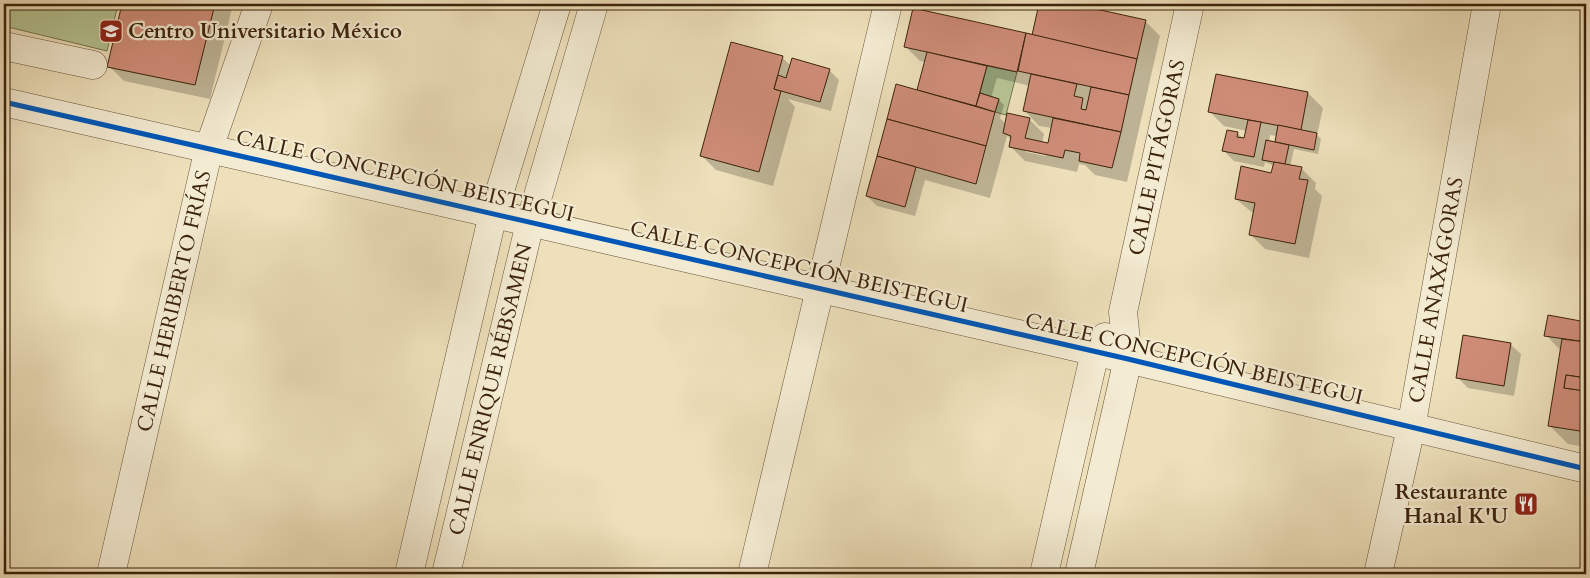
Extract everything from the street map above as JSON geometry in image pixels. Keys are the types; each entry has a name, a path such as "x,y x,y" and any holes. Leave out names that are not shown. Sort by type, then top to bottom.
{"street":[{"name":"CALLE HERIBERTO FRÍAS","path":"111,574 209,148 259,4"},
{"name":"CALLE ENRIQUE RÉBSAMEN","path":"409,574 493,214 557,4"},
{"name":"CALLE ENRIQUE RÉBSAMEN","path":"446,574 530,223 594,4"},
{"path":"752,574 888,4"},
{"name":"CALLE PITÁGORAS","path":"1079,574 1128,359 1123,312 1190,4"},
{"name":"CALLE ANAXÁGORAS","path":"1378,574 1412,428 1487,4"},
{"path":"4,46 93,65"},
{"path":"537,70 572,80"},
{"name":"CALLE CONCEPCIÓN BEISTEGUI","path":"4,102 1128,359 1586,469"},
{"name":"CALLE PITÁGORAS","path":"1044,574 1095,352 1123,312"}],"green space":[{"path":"4,4 118,4 107,51 4,26"},
{"path":"987,66 1017,72 1006,115 995,112 999,99 980,93"}],"building":[{"path":"122,4 215,4 195,85 107,67"},
{"path":"1039,4 1073,4 1146,20 1137,59 1032,35"},
{"path":"913,8 1026,33 1017,72 904,47"},
{"path":"1026,33 1137,59 1129,95 1018,71"},
{"path":"731,42 783,56 774,89 781,91 759,172 700,156"},
{"path":"927,52 987,66 976,106 917,90"},
{"path":"792,58 830,69 820,102 774,89 778,75 786,78"},
{"path":"1031,74 1077,84 1074,96 1083,98 1081,109 1086,110 1091,87 1129,95 1121,132 1023,111"},
{"path":"1216,74 1308,92 1301,130 1208,112"},
{"path":"896,84 995,112 986,146 887,119"},
{"path":"980,93 999,99 995,112 976,106"},
{"path":"1007,113 1030,118 1025,138 1048,143 1053,118 1121,132 1112,168 1079,161 1080,153 1065,150 1063,158 1009,147 1011,136 1003,133"},
{"path":"887,119 986,146 976,184 877,156"},
{"path":"1248,120 1261,122 1254,157 1222,151 1227,130 1238,132 1237,137 1244,138"},
{"path":"1278,125 1317,133 1314,150 1275,142"},
{"path":"1266,140 1289,145 1285,164 1262,160"},
{"path":"877,156 916,167 905,207 866,196"},
{"path":"1274,162 1302,167 1299,179 1308,180 1295,244 1249,235 1255,203 1235,199 1241,166 1271,173"},
{"path":"1548,315 1586,322 1586,342 1544,336"},
{"path":"1463,335 1511,343 1504,386 1456,378"},
{"path":"1562,339 1586,342 1586,378 1566,375 1564,388 1586,391 1586,432 1548,426"},
{"path":"1566,375 1586,378 1586,391 1564,388"}],"cycle path":[{"path":"4,102 1128,359 1586,469"}],"place":[{"name":"Centro Universitario México","path":"111,31"},
{"name":"Restaurante Hanal K'U","path":"1526,504"}]}
